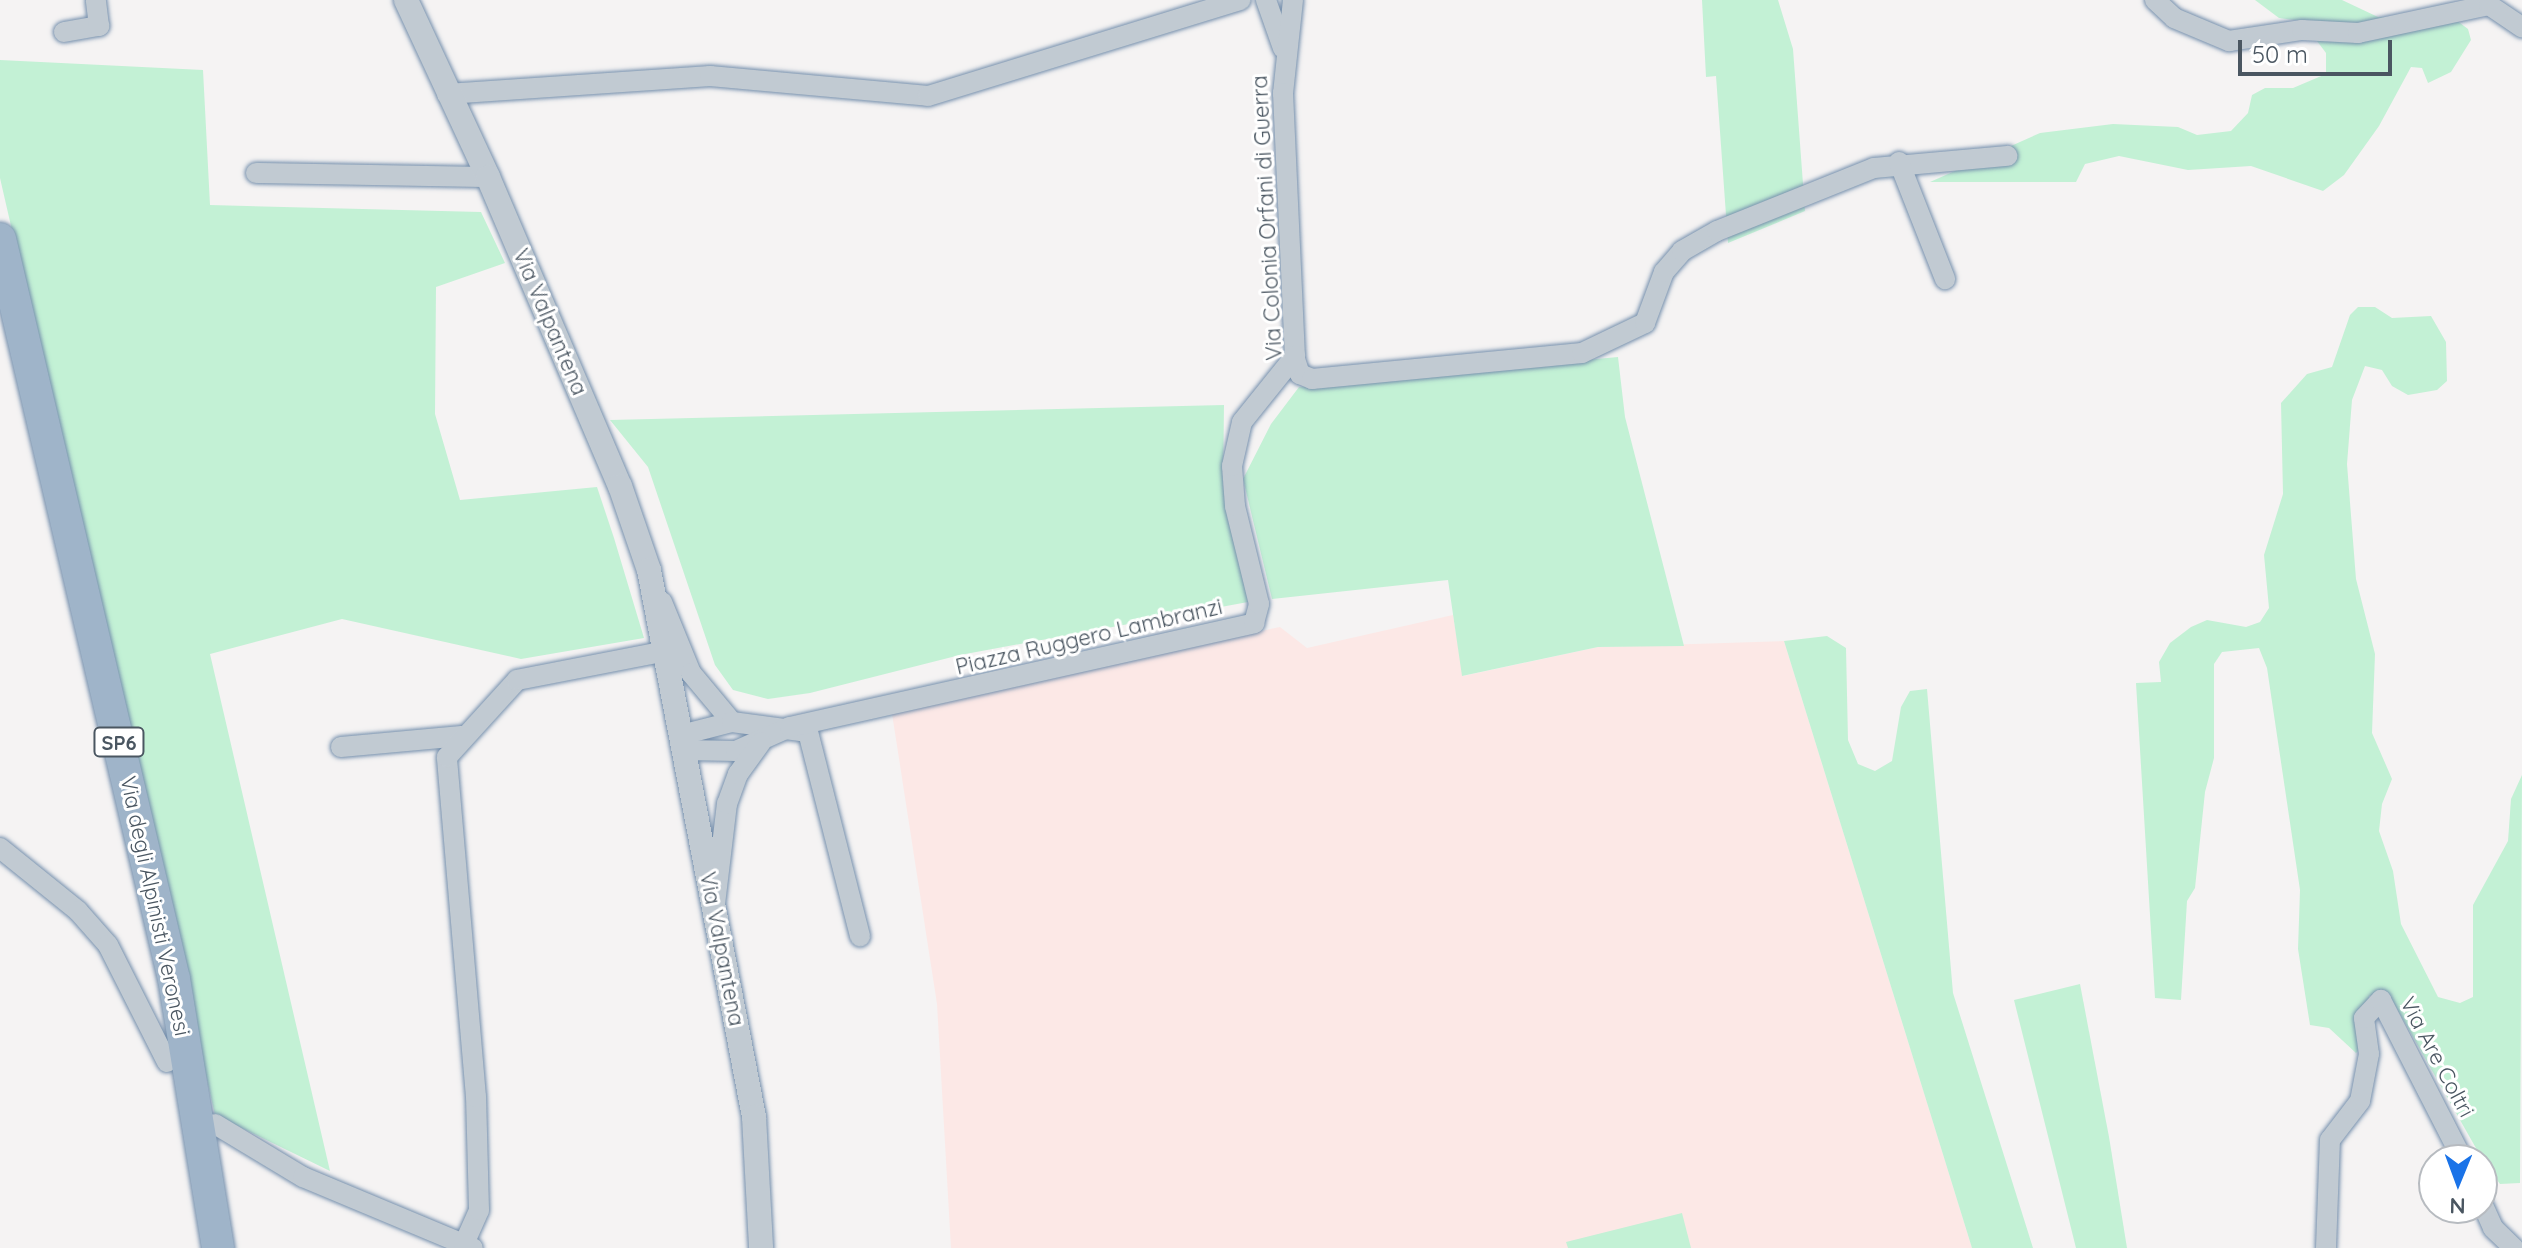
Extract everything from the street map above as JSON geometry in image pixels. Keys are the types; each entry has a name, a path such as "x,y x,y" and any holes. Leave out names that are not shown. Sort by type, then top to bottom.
{"highway":[{"name":"Via degli Alpinisti Veronesi","path":"0,239 174,979 218,1248"}],"street":[{"path":"64,32 99,26 96,0"},
{"name":"Via Valpantena","path":"406,0 488,177 620,486 649,570 754,1117 761,1248"},
{"path":"447,94 710,76 928,96 1241,0"},
{"name":"Via Colonia Orfani di Guerra","path":"1266,0 1285,60"},
{"name":"Via Colonia Orfani di Guerra","path":"1293,0 1285,60 1295,356 1300,374 1327,381 1582,353 1645,323 1664,272 1682,251 1824,185 1899,162 2007,156"},
{"path":"2155,0 2174,18 2229,41 2302,30 2358,33 2489,5 2522,27"},
{"path":"1899,162 1945,279"},
{"path":"256,173 488,177"},
{"name":"Piazza Ruggero Lambranzi","path":"682,743 716,754 761,742 790,727 1254,623 1259,604 1235,506 1232,466 1242,422 1295,356"},
{"path":"649,570 691,673 732,722"},
{"path":"215,1124 303,1177 468,1246 479,1210 476,1097 447,757 461,736 517,680 666,651"},
{"name":"Piazza Ruggero Lambranzi","path":"682,743 732,722 790,727"},
{"path":"790,727 808,732 819,760 860,936"},
{"path":"341,747 461,736"},
{"name":"Piazza Ruggero Lambranzi","path":"714,907 727,804 738,774 761,742"},
{"path":"0,848 68,902 108,945 167,1062"},
{"name":"Via Are Coltri","path":"2326,1248 2330,1140 2360,1101 2369,1054 2364,1018 2381,1000 2455,1144"},
{"path":"2491,1224 2514,1248"}],"shaded area":[{"path":"1453,615 1463,676 1598,647 1784,641 1972,1248 951,1248 937,1004 891,707 1280,627 1307,648"}],"green space":[{"path":"1702,0 1778,0 1793,49 1805,211 1728,243 1716,76 1706,77"},
{"path":"2255,0 2342,0 2378,17 2456,20 2468,29 2471,40 2451,72 2428,83 2422,68 2411,67 2379,126 2344,175 2323,191 2251,166 2188,170 2119,156 2085,164 2076,182 1930,182 2040,133 2113,124 2178,127 2197,135 2231,131 2248,113 2252,95 2265,88 2293,88 2326,74 2326,53 2302,21 2279,18"},
{"path":"0,60 203,70 210,205 481,212 505,263 436,287 435,414 460,500 597,487 644,638 521,659 342,619 210,654 330,1171 215,1115 0,178"},
{"path":"2358,307 2375,307 2392,318 2431,316 2446,342 2447,381 2437,390 2408,395 2392,386 2382,370 2365,366 2352,400 2347,464 2356,579 2375,654 2372,733 2392,779 2382,804 2379,831 2393,871 2401,924 2438,997 2460,1003 2473,997 2473,905 2508,841 2511,799 2522,775 2520,1183 2500,1184 2498,1181 2498,1144 2474,1144 2388,993 2369,996 2370,1019 2363,1046 2356,1053 2329,1028 2310,1025 2298,949 2300,890 2267,668 2259,648 2222,652 2214,664 2214,758 2205,792 2195,888 2187,901 2181,1000 2155,998 2136,683 2161,682 2159,662 2170,643 2191,627 2207,620 2246,627 2260,622 2269,608 2264,555 2283,494 2281,403 2307,374 2332,367 2350,315"},
{"path":"1618,357 1625,417 1684,646 1598,647 1462,676 1448,580 1272,599 1243,479 1271,424 1299,387"},
{"path":"1224,405 1223,485 1248,602 960,655 810,693 768,699 733,690 715,665 648,467 610,420"},
{"path":"1827,636 1846,648 1848,740 1858,764 1875,771 1892,761 1901,707 1910,691 1927,689 1953,993 2033,1248 1972,1248 1784,641"},
{"path":"2080,984 2127,1248 2076,1248 2014,1000"},
{"path":"1682,1213 1691,1248 1568,1248 1566,1242"}]}
